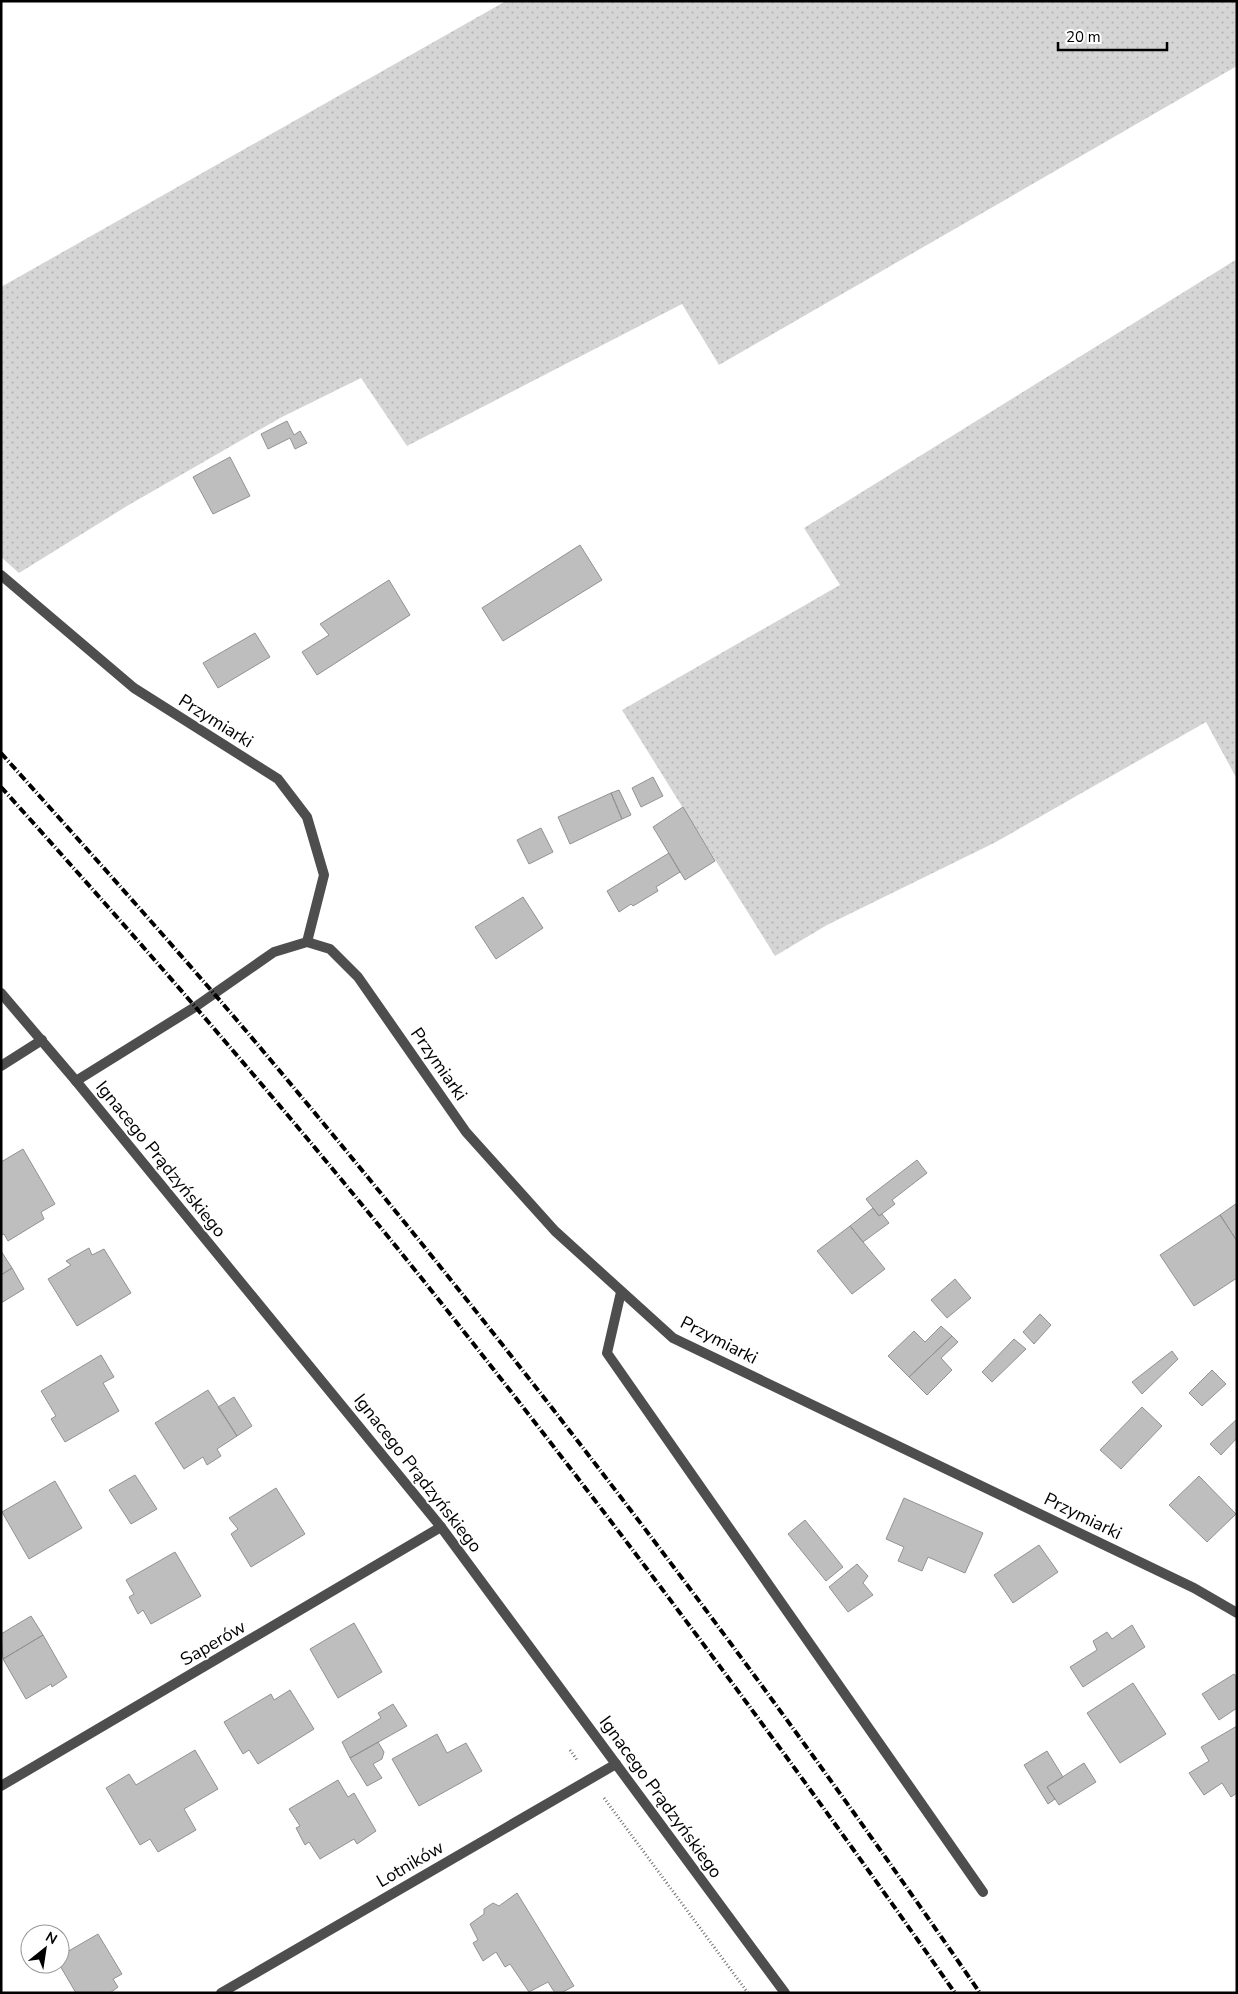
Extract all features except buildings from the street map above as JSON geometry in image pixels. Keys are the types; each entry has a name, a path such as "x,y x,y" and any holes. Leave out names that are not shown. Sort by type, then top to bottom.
{"street":[{"name":"Przymiarki","path":"1,575 134,688 278,779 307,817 324,876 307,942 330,949 358,977 466,1132 555,1231 673,1338 1194,1588 1237,1613"},
{"path":"76,1080 195,1007 274,952 307,942"},
{"name":"Ignacego Prądzyńskiego","path":"1,993 76,1080 441,1527 785,1993"},
{"path":"1,1066 42,1040"},
{"path":"621,1292 607,1353 983,1892"},
{"name":"Saperów","path":"1,1786 441,1527"},
{"name":"Lotników","path":"221,1993 616,1764"}],"path":[{"path":"602,1796 748,1993"}],"shaded area":[{"path":"506,1 1237,1 1237,66 719,365 682,304 407,446 361,378 280,418 127,506 19,573 1,557 1,287"},
{"path":"1237,259 1237,779 1206,722 996,842 827,925 775,956 622,710 840,585 804,528"}],"railway":[{"path":"1,753 152,922 263,1051 477,1313 650,1536 818,1762 980,1993"},
{"path":"1,787 123,924 303,1133 476,1347 720,1667 839,1829 955,1993"}]}
